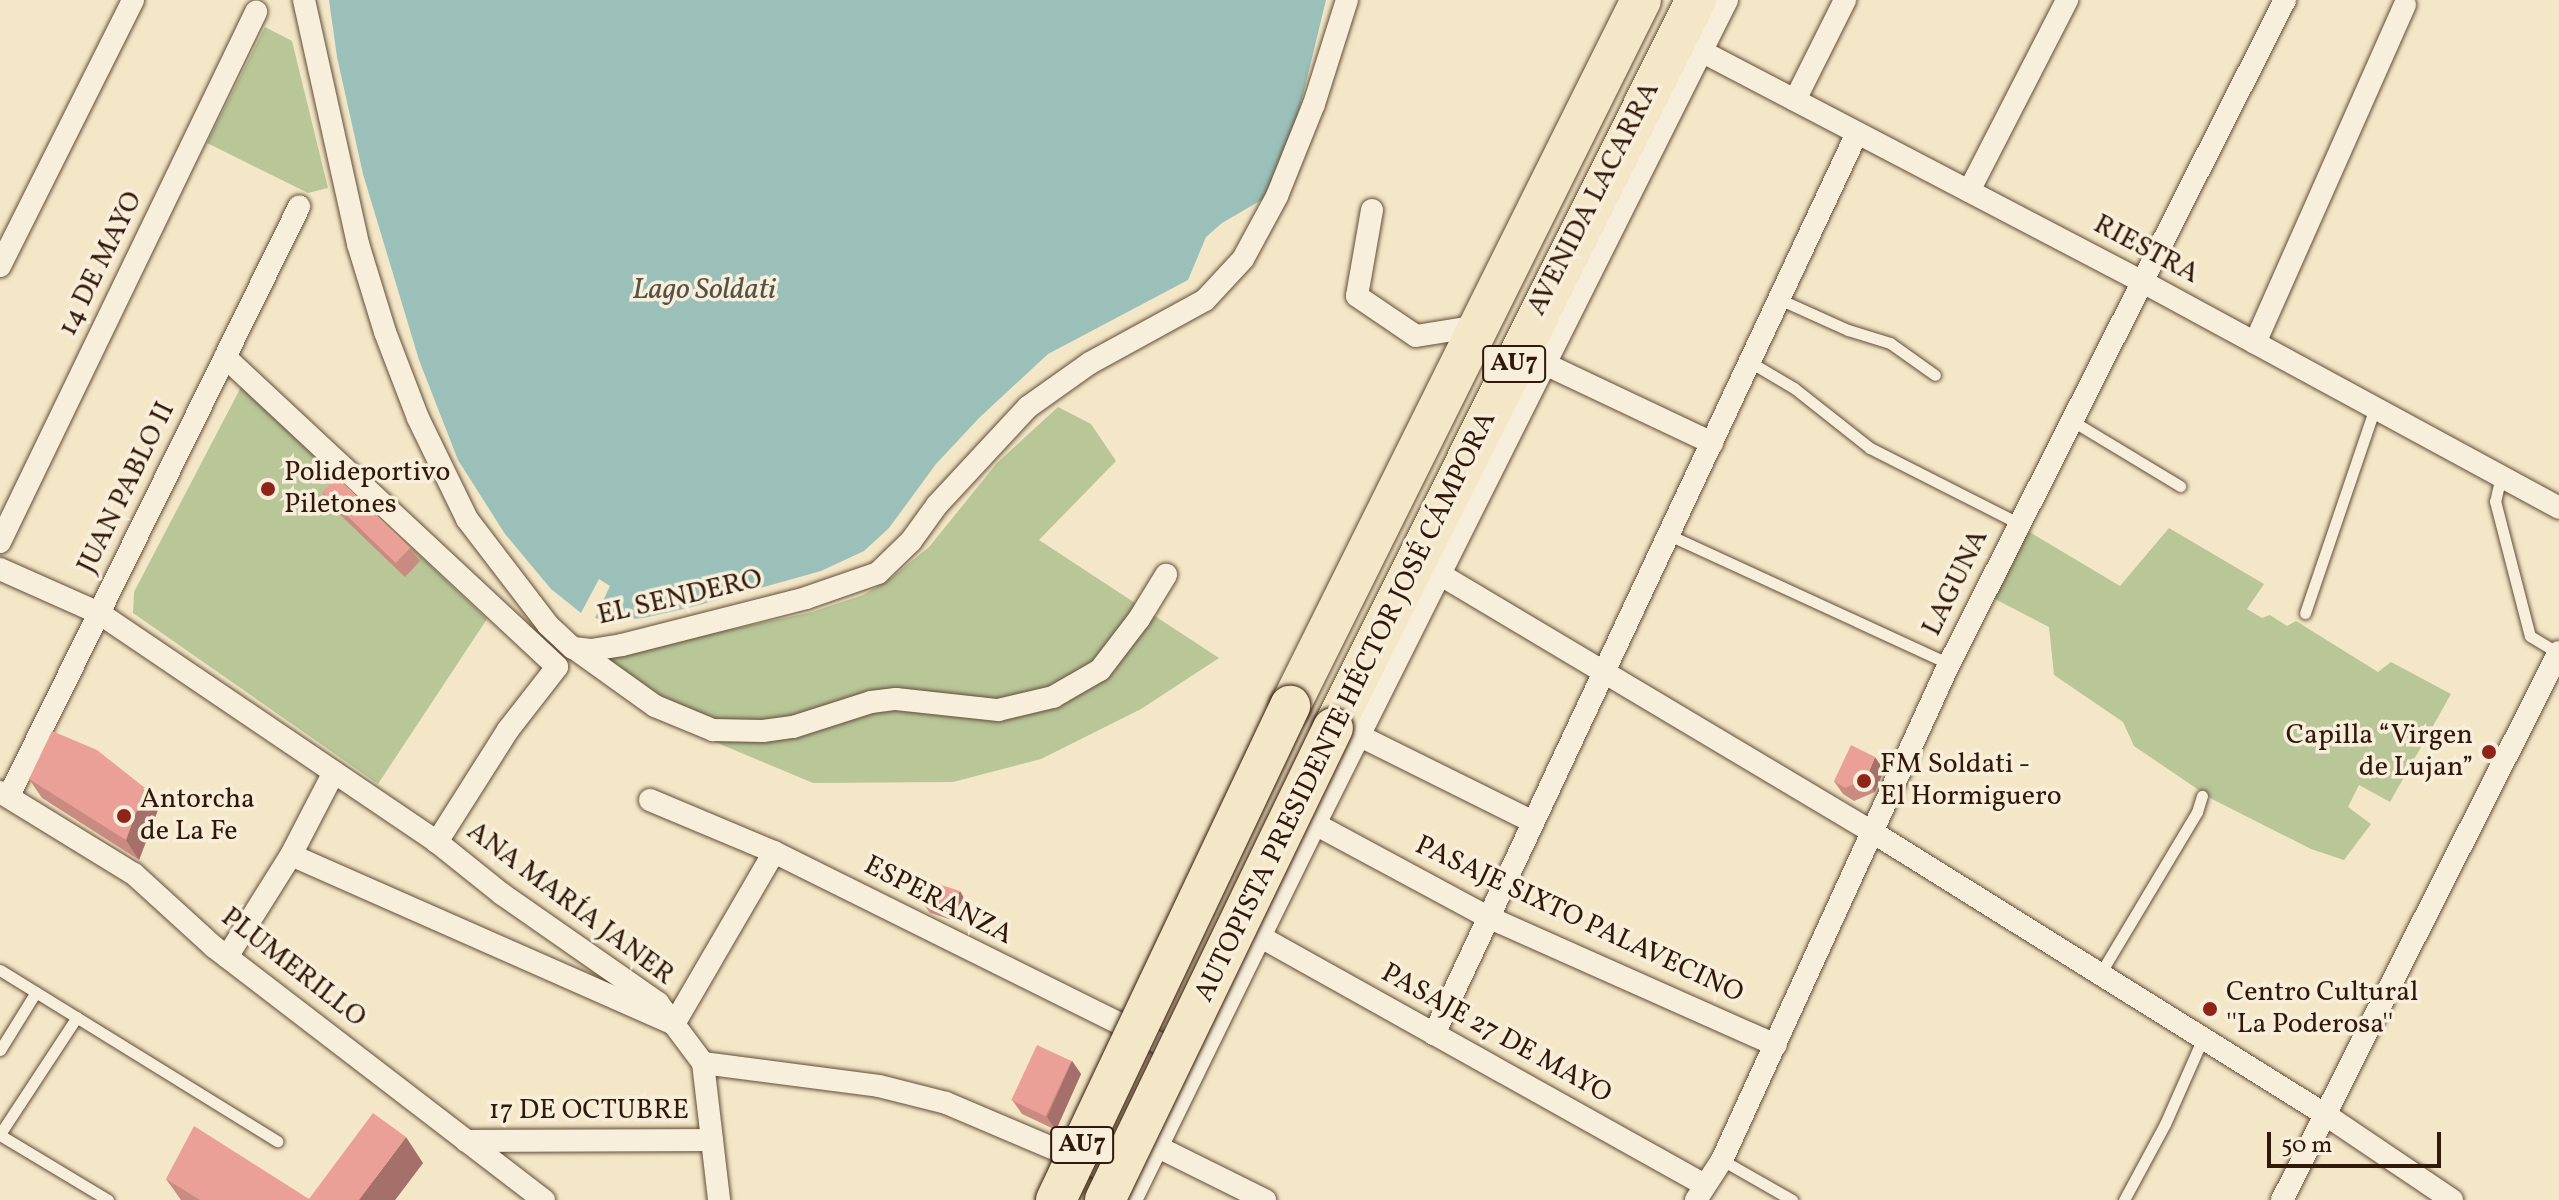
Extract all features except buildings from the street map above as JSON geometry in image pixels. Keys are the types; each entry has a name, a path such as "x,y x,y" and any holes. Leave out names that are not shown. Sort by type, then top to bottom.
{"highway":[{"name":"AUTOPISTA PRESIDENTE HÉCTOR JOSÉ CÁMPORA","path":"1056,1200 1290,706 1641,0"},
{"name":"AUTOPISTA PRESIDENTE HÉCTOR JOSÉ CÁMPORA","path":"1125,1195 1696,0"}],"street":[{"path":"0,266 133,0"},
{"name":"EL SENDERO","path":"304,0 358,244 385,332 418,418 467,519 548,625 573,648 591,650 622,645 820,594 878,573 911,541 937,505 1028,407 1090,363 1205,300 1243,259 1277,196 1309,118 1347,0"},
{"name":"AVENIDA LACARRA","path":"1125,1195 1156,1146 1315,824 1346,732 1441,575 1727,0"},
{"path":"1795,100 1845,0"},
{"path":"1969,191 2067,0"},
{"name":"LAGUNA","path":"1700,1192 1722,1160 1949,664 2285,0"},
{"path":"2255,343 2405,5"},
{"name":"14 DE MAYO","path":"0,542 256,12"},
{"name":"RIESTRA","path":"1701,51 2143,282 2559,508"},
{"path":"1434,1034 1857,133"},
{"name":"JUAN PABLO II","path":"5,794 99,613 299,207"},
{"path":"1372,210 1357,296 1416,336 1479,326"},
{"path":"225,357 557,667 508,730 437,842"},
{"path":"1545,364 1712,443"},
{"name":"ANA MARÍA JANER","path":"0,569 99,613 437,842 502,894 658,1003 703,1063"},
{"path":"573,648 655,706 713,730 763,731 793,727 871,702 896,699 998,710 1053,697 1100,670 1139,619 1166,575"},
{"path":"1441,575 1874,833 2326,1115 2452,1200"},
{"path":"2282,1200 2559,653"},
{"path":"1346,732 1533,822"},
{"path":"227,957 291,855 334,772"},
{"name":"PLUMERILLO","path":"5,794 134,874 227,957 544,1200"},
{"name":"ESPERANZA","path":"650,800 774,852 1197,1062"},
{"name":"PASAJE SIXTO PALAVECINO","path":"1315,824 1488,917 1776,1045"},
{"path":"291,855 674,1024 774,852"},
{"name":"PASAJE 27 DE MAYO","path":"1259,936 1434,1034 1700,1192"},
{"path":"719,1200 703,1063 879,1086 946,1103 1125,1195"},
{"name":"17 DE OCTUBRE","path":"466,1141 712,1140"},
{"path":"1156,1146 1265,1200"}],"lane":[{"path":"1779,299 1848,330 1890,343 1935,375"},
{"path":"1750,362 1794,388 1870,448 2020,524"},
{"path":"2305,613 2375,407"},
{"path":"2074,422 2180,486"},
{"path":"2501,475 2495,501 2530,636 2559,653"},
{"path":"1669,535 1949,664"},
{"path":"2100,974 2197,812 2202,796"},
{"path":"0,970 277,1141"},
{"path":"0,1050 36,992"},
{"path":"77,1017 0,1134 108,1200"},
{"path":"2124,1200 2165,1124 2203,1038"},
{"path":"1722,1160 1792,1200"}],"green space":[{"path":"265,27 292,41 328,188 308,193 207,143"},
{"name":"Polideportivo Piletones","path":"241,387 487,619 378,784 133,613 134,592"},
{"path":"1058,407 1091,424 1116,461 1039,540 1219,658 1141,709 1041,759 953,782 813,783 665,721 599,658 812,612 863,595 890,579 929,547 997,463"},
{"path":"2023,528 2120,586 2169,528 2264,584 2247,609 2262,618 2270,615 2287,626 2296,621 2378,672 2391,662 2451,694 2390,802 2359,785 2348,807 2371,824 2344,860 2311,849 2212,799 2134,746 2123,722 2054,675 2049,627 1991,597"}],"water":[{"name":"Lago Soldati","path":"329,0 1326,0 1294,132 1270,195 1222,223 1206,237 1188,280 1048,354 979,418 936,464 889,528 864,551 821,571 692,607 644,618 608,621 595,618 610,586 599,579 581,613 551,589 505,534 458,460 419,360 363,174 337,57"}],"place":[{"name":"Polideportivo Piletones","path":"268,489"},
{"name":"Capilla “Virgen de Lujan”","path":"2489,752"},
{"name":"FM Soldati - El Hormiguero","path":"1864,781"},
{"name":"Antorcha de La Fe","path":"124,816"},
{"name":"Centro Cultural ''La Poderosa''","path":"2210,1009"}]}
